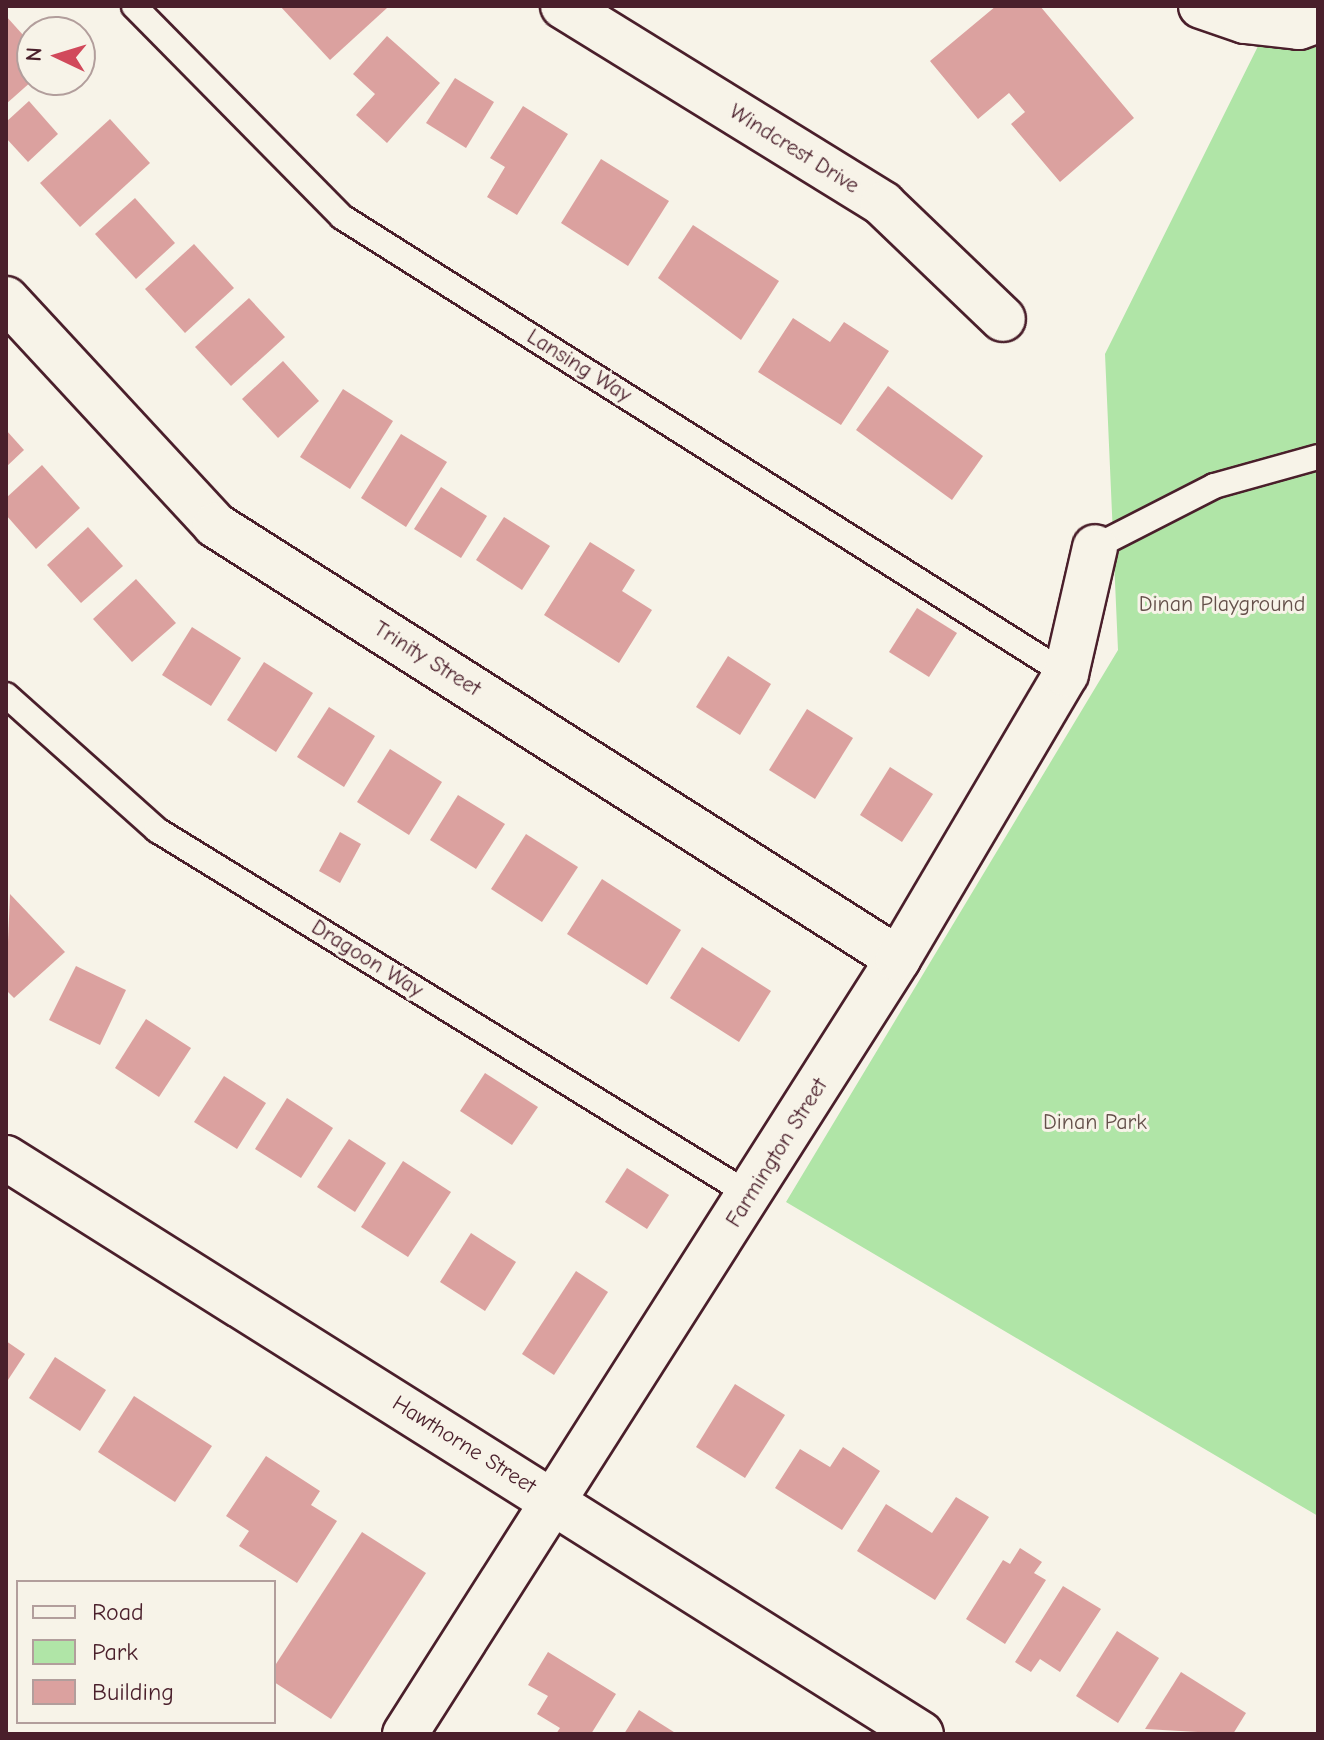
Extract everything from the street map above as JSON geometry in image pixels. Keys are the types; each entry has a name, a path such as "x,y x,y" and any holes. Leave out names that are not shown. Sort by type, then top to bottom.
{"street":[{"name":"Windcrest Drive","path":"563,6 883,204 1003,319"},
{"path":"1201,6 1245,21 1299,27 1318,20"},
{"name":"Trinity Street","path":"6,299 215,525 898,959"},
{"name":"Farmington Street","path":"405,1734 558,1504 898,959 1066,674 1095,547"},
{"name":"Hawthorne Street","path":"6,1158 921,1734"}],"lane":[{"name":"Lansing Way","path":"134,6 342,217 1066,674"},
{"path":"1095,547 1214,486 1318,457"},
{"name":"Dragoon Way","path":"6,695 157,830 750,1195"}],"green space":[{"name":"Dinan Park","path":"1278,6 1318,6 1318,1516 786,1202 1118,650 1105,354"}],"building":[{"path":"280,6 385,6 387,8 330,60"},
{"path":"996,6 1040,6 1134,118 1060,182 1011,124 1025,112 1009,93 978,119 930,61"},
{"path":"6,16 16,27 16,95 6,104"},
{"path":"387,36 440,83 387,143 356,115 375,94 353,74"},
{"path":"455,78 494,102 466,148 426,123"},
{"path":"29,101 58,134 28,162 6,138 6,122"},
{"path":"523,106 568,134 517,215 487,197 505,167 490,158"},
{"path":"110,119 150,163 80,227 40,183"},
{"path":"601,159 669,201 628,266 561,223"},
{"path":"135,198 175,243 136,279 95,234"},
{"path":"693,225 779,281 741,340 658,278"},
{"path":"194,244 234,288 185,333 145,289"},
{"path":"249,298 285,337 231,386 195,347"},
{"path":"793,318 830,342 844,322 889,351 841,425 758,372"},
{"path":"283,361 319,401 278,438 242,399"},
{"path":"888,386 983,456 952,500 856,430"},
{"path":"343,389 393,421 350,489 300,457"},
{"path":"6,430 24,450 6,467"},
{"path":"401,434 447,462 406,527 361,498"},
{"path":"42,465 80,508 36,549 6,515 6,498"},
{"path":"441,487 487,516 461,558 414,529"},
{"path":"504,517 550,546 522,590 476,560"},
{"path":"88,527 123,566 81,603 47,565"},
{"path":"590,542 635,570 622,591 652,610 619,663 544,615"},
{"path":"136,579 176,623 132,662 93,619"},
{"path":"917,608 957,633 929,677 889,652"},
{"path":"192,627 241,658 211,706 162,675"},
{"path":"728,656 771,684 740,735 696,707"},
{"path":"264,662 313,693 276,752 227,720"},
{"path":"329,707 375,736 344,787 297,757"},
{"path":"807,709 853,738 815,799 769,770"},
{"path":"390,749 442,782 409,835 357,802"},
{"path":"890,767 933,794 902,842 860,815"},
{"path":"458,795 505,824 476,869 430,840"},
{"path":"340,832 361,844 340,883 319,871"},
{"path":"526,834 578,867 542,922 491,889"},
{"path":"602,879 681,930 647,985 567,934"},
{"path":"10,894 65,952 14,998 6,990"},
{"path":"702,947 771,991 739,1042 670,998"},
{"path":"76,966 126,990 100,1045 49,1020"},
{"path":"146,1019 191,1048 159,1097 115,1068"},
{"path":"485,1073 538,1107 512,1145 460,1111"},
{"path":"224,1076 266,1103 237,1149 194,1122"},
{"path":"287,1098 333,1128 301,1178 255,1149"},
{"path":"349,1139 386,1163 355,1212 317,1187"},
{"path":"403,1161 451,1192 408,1257 361,1227"},
{"path":"627,1168 669,1195 647,1229 605,1202"},
{"path":"471,1233 516,1262 485,1311 440,1282"},
{"path":"576,1271 608,1292 554,1375 522,1354"},
{"path":"6,1341 25,1354 6,1383"},
{"path":"55,1357 106,1390 80,1431 29,1398"},
{"path":"735,1384 785,1415 745,1478 696,1447"},
{"path":"134,1396 212,1446 175,1502 98,1452"},
{"path":"843,1447 880,1471 842,1530 775,1488 800,1449 830,1467"},
{"path":"266,1456 320,1491 311,1505 337,1521 297,1583 239,1546 249,1531 226,1516"},
{"path":"956,1497 989,1517 935,1600 857,1551 886,1504 932,1533"},
{"path":"362,1532 426,1573 331,1719 276,1683 276,1664"},
{"path":"1020,1548 1042,1562 1034,1573 1046,1580 1005,1644 966,1619 1003,1560 1010,1564"},
{"path":"1063,1586 1101,1609 1060,1672 1040,1659 1031,1672 1015,1662"},
{"path":"1117,1631 1159,1658 1118,1723 1076,1696"},
{"path":"548,1652 616,1694 591,1734 556,1734 560,1728 537,1714 548,1696 528,1685"},
{"path":"1181,1672 1246,1713 1233,1734 1145,1729"},
{"path":"639,1710 677,1734 624,1734"}],"park label":[{"name":"Dinan Playground","path":"1222,605"}]}
